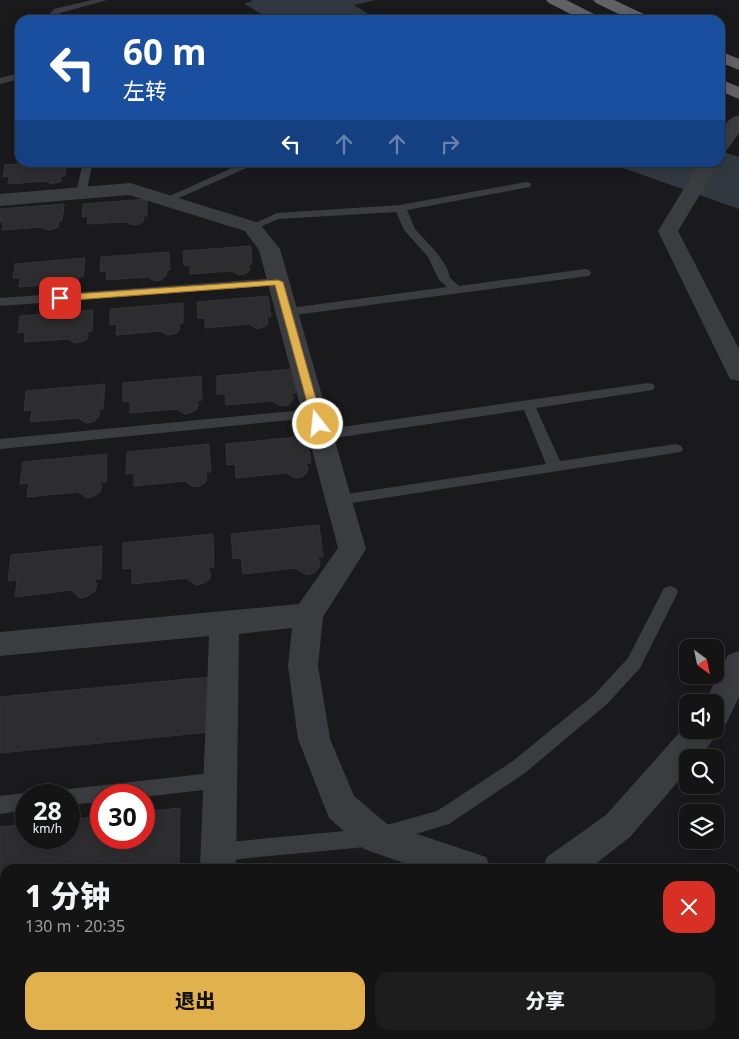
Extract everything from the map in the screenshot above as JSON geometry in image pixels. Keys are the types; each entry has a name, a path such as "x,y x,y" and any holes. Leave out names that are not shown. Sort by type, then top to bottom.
{"highway":[{"path":"554,0 584,15"},
{"path":"601,0 633,15"},
{"path":"725,58 739,65"},
{"path":"725,87 739,94"}],"street":[{"path":"725,139 739,120"},
{"path":"702,175 668,231 739,373"},
{"path":"0,200 130,189 252,227 269,249 352,549 308,615 302,666 314,739 341,807 376,837 458,864"},
{"path":"0,644 308,615"},
{"path":"218,860 224,623"},
{"path":"724,695 739,664"},
{"path":"567,864 618,826 694,739"}],"lane":[{"path":"53,15 57,11 102,0"},
{"path":"0,81 15,77"},
{"path":"81,193 87,167"},
{"path":"166,200 242,167"},
{"path":"252,227 277,216 400,208 526,185"},
{"path":"400,208 410,230 433,255 441,268 445,280 457,290"},
{"path":"287,312 585,273"},
{"path":"0,302 278,282"},
{"path":"0,444 318,424 528,404 648,387"},
{"path":"528,404 555,467"},
{"path":"339,500 676,448"},
{"path":"218,860 376,837 442,818 519,767 602,699 634,663 670,592"},
{"path":"80,796 220,780"},
{"path":"0,805 15,803"}],"shaded area":[{"path":"376,0 354,5 370,15 263,15 244,4 252,1"},
{"path":"725,153 739,157 739,209 620,167 725,167"}],"building":[{"path":"15,164 15,167 66,167 65,176 61,176 61,181 51,184 45,181 8,184 9,176 3,177 5,165"},
{"path":"147,199 147,216 142,216 144,218 143,222 139,224 133,225 126,222 87,224 88,216 82,217 83,204"},
{"path":"64,204 62,221 58,221 58,227 48,230 41,227 2,230 3,222 0,222 0,209"},
{"path":"251,246 252,264 248,265 249,271 245,274 239,275 232,271 190,274 190,265 184,266 183,251"},
{"path":"169,252 170,270 165,271 167,273 161,280 155,281 148,277 106,280 107,271 100,272 101,257"},
{"path":"85,258 83,277 78,278 78,284 73,287 67,288 61,284 19,287 20,278 13,278 15,264"},
{"path":"268,296 271,317 266,317 268,320 267,325 257,329 249,324 205,328 205,318 198,318 197,302"},
{"path":"183,303 183,323 178,324 180,327 179,331 174,334 168,335 160,331 116,335 117,324 110,325 110,309"},
{"path":"93,310 92,331 86,332 88,335 87,339 82,342 75,343 68,339 24,342 25,332 18,333 20,316"},
{"path":"293,369 296,393 290,393 293,396 292,401 288,405 281,406 272,401 226,405 225,394 217,394 217,376"},
{"path":"201,376 202,400 196,401 198,404 197,409 192,412 185,414 177,409 130,413 130,401 123,402 123,383"},
{"path":"105,384 103,409 98,410 100,413 98,418 93,422 86,423 78,418 30,422 32,410 24,411 26,391"},
{"path":"307,436 311,463 305,464 308,467 307,473 302,477 295,478 286,473 236,478 235,464 227,465 226,444"},
{"path":"209,444 211,472 205,472 207,476 206,482 200,486 193,487 185,481 134,486 134,473 126,474 127,452"},
{"path":"107,454 106,482 99,482 102,486 100,492 94,496 87,498 78,492 27,497 29,483 20,484 23,462"},
{"path":"319,525 323,557 317,557 320,562 319,568 314,573 306,575 296,568 243,574 241,558 233,559 231,534"},
{"path":"213,534 214,567 208,567 210,579 204,583 196,585 186,578 132,584 132,568 123,569 123,543"},
{"path":"102,546 101,579 94,579 97,584 95,591 88,596 80,598 71,590 15,597 17,580 8,581 11,555"},
{"path":"209,677 210,732 0,753 0,697"},
{"path":"180,808 179,864 0,864 0,827 15,825 15,849 80,849 80,819 90,817 90,849 155,849 155,811"}],"route":[{"path":"60,298 278,282 318,424"}]}
